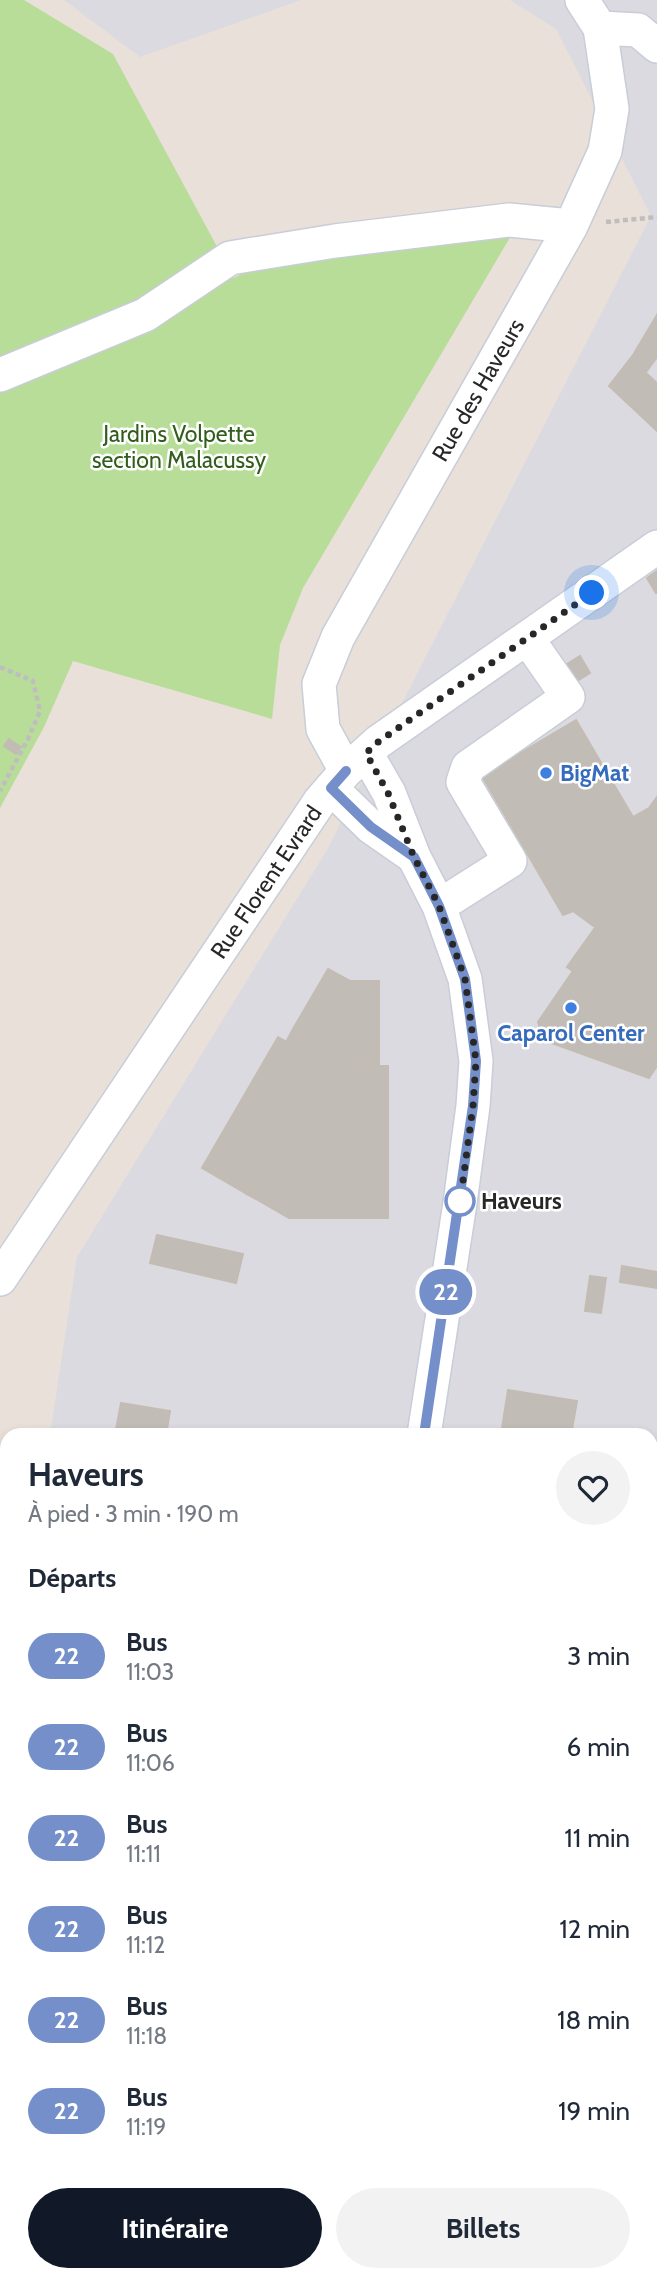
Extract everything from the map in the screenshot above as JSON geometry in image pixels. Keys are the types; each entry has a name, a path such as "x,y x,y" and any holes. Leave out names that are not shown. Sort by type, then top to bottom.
{"street":[{"name":"Rue des Haveurs","path":"425,1428 473,1106 476,1061 465,979 439,906 414,857 388,793 348,771 323,729 319,684 338,637 571,226 605,151 612,109 600,28 582,0"},
{"path":"600,28 638,30 657,46"},
{"path":"0,375 145,314 230,258 335,241 509,220 571,226"},
{"name":"Rue Florent Evrard","path":"0,1279 320,802 378,742 657,547"},
{"path":"439,906 510,861 463,782 468,766 568,697 527,638"},
{"path":"348,771 371,827 414,857"}],"path":[{"path":"571,226 657,217"},
{"path":"0,667 33,681 40,711 0,791"}],"shaded area":[{"path":"64,0 301,0 140,57"},
{"path":"510,0 657,0 657,1428 51,1428 77,1257 327,850 651,216 556,29"}],"green space":[{"name":"Jardins Volpette section Malacussy","path":"0,0 24,0 113,54 234,278 263,262 515,229 303,588 280,645 272,719 73,661 44,727 0,808"}],"building":[{"path":"657,315 657,357 625,401 609,386 633,355"},
{"path":"646,373 657,383 657,431 625,401"},
{"path":"657,571 657,593 656,593 647,578"},
{"path":"580,656 590,673 577,681 567,664"},
{"path":"576,720 633,817 642,812 657,837 657,841 595,927 573,911 563,915 482,776"},
{"path":"9,739 21,747 16,754 4,746"},
{"path":"657,797 657,837 642,812 649,808"},
{"path":"657,841 657,1030 567,967"},
{"path":"328,969 350,981 379,981 379,1051 353,1051 353,1066 388,1066 388,1218 339,1218 340,1196 327,1196 327,1218 289,1218 256,1199 267,1180 256,1174 245,1193 202,1168 278,1037 308,1054 315,1042 293,1029"},
{"path":"573,971 657,1030 657,1066 649,1078 543,1040 538,1022"},
{"path":"293,1029 315,1042 308,1054 286,1042"},
{"path":"353,1051 379,1051 379,1066 353,1066"},
{"path":"256,1174 267,1180 256,1199 245,1193"},
{"path":"327,1196 340,1196 339,1218 327,1218"},
{"path":"157,1235 243,1254 236,1283 150,1263"},
{"path":"622,1266 657,1272 657,1288 620,1282"},
{"path":"590,1276 606,1278 601,1313 585,1311"},
{"path":"508,1390 577,1401 572,1428 502,1428"},
{"path":"121,1403 170,1411 167,1428 116,1428"}],"bus line":[{"name":"22","path":"346,771 331,788 371,827 414,857 439,906 465,979 476,1061 467,1154 425,1428"}],"place":[{"name":"BigMat","path":"546,773"},
{"name":"Caparol Center","path":"571,1008"},
{"name":"Haveurs","path":"460,1201"}],"route":[{"path":"460,1201 473,1106 476,1061 465,979 439,906 414,857 388,793 366,753 592,593"}]}
